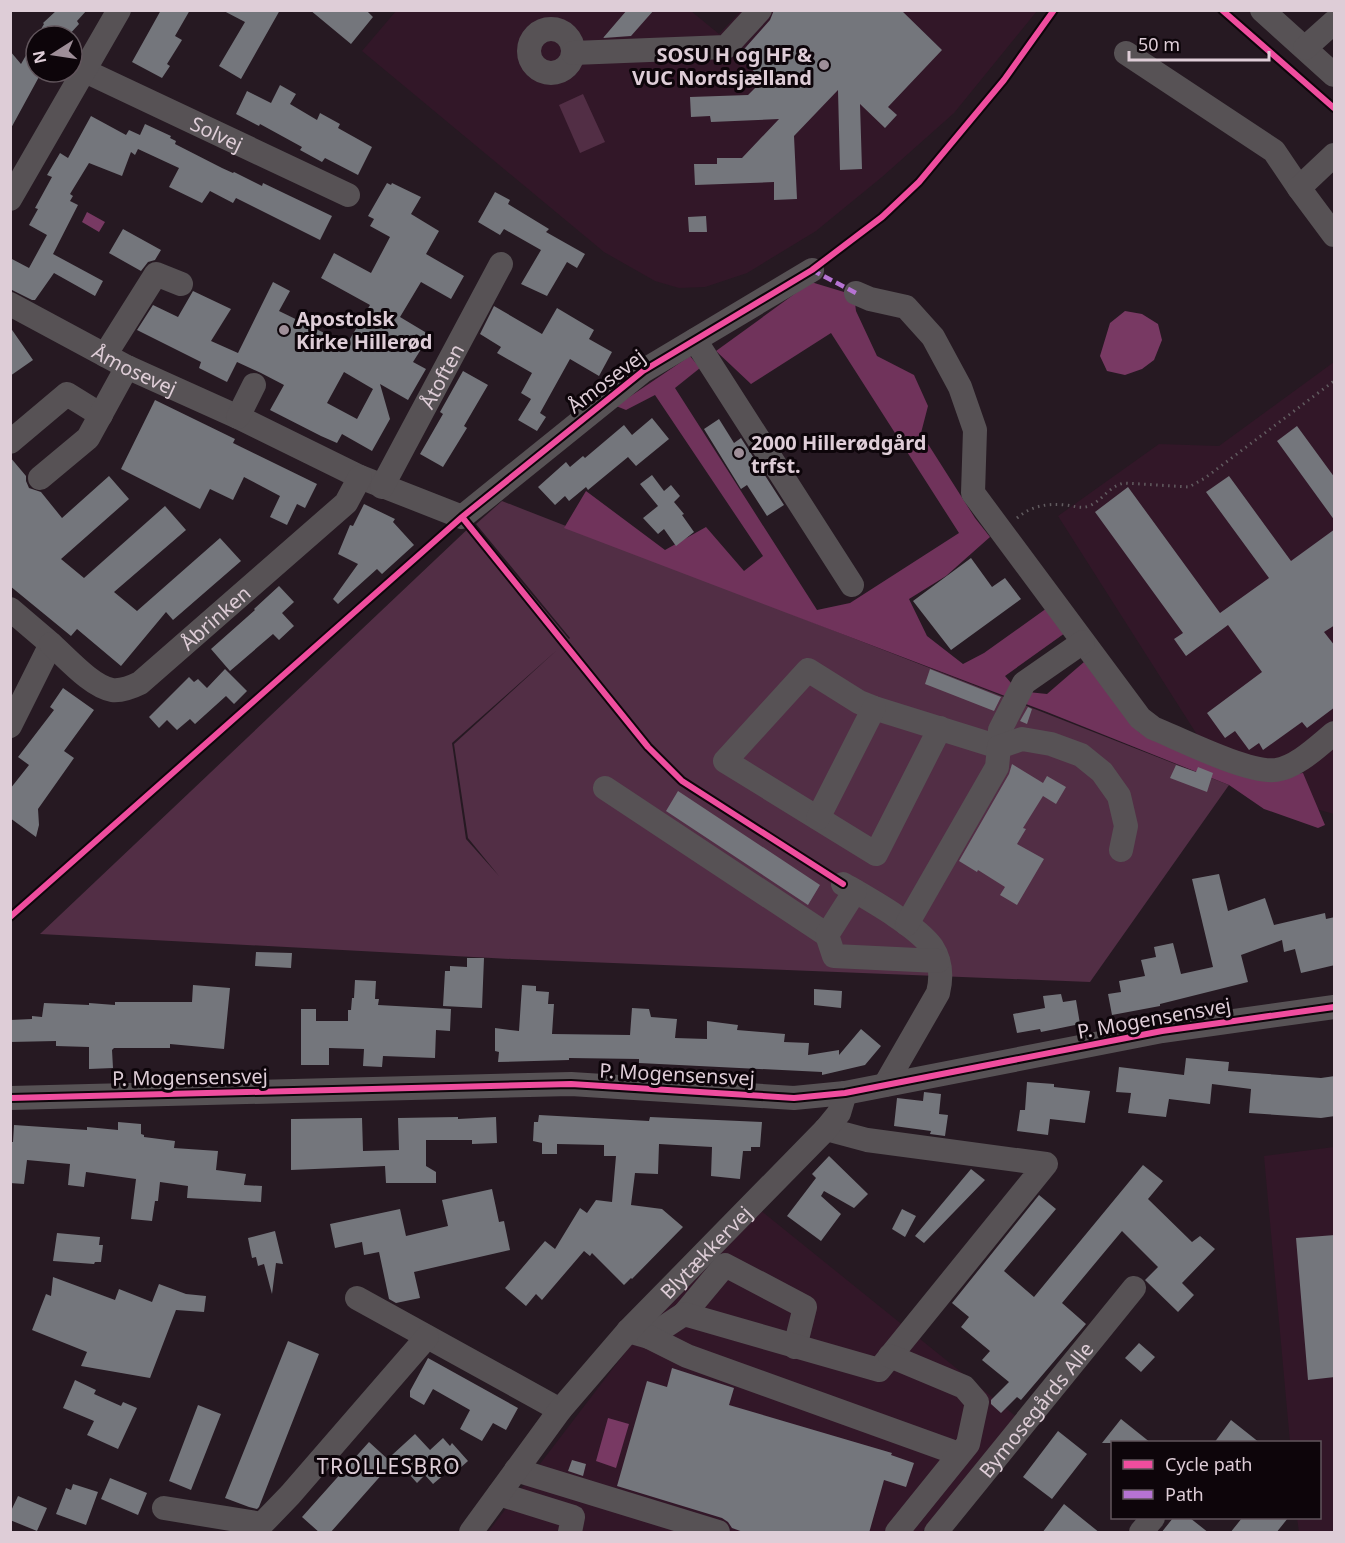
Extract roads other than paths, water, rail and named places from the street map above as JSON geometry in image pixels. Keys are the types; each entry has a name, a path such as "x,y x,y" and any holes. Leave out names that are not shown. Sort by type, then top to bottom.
{"street":[{"path":"10,199 119,10"},
{"path":"573,53 726,47 760,10"},
{"path":"1262,10 1335,75"},
{"path":"1305,48 1335,22"},
{"path":"1126,53 1274,151 1335,235"},
{"name":"Solvej","path":"85,71 348,195"},
{"path":"1299,188 1335,154"},
{"name":"Åtoften","path":"371,482 501,264"},
{"name":"Åmosevej","path":"10,304 128,367 238,417 371,482 462,517 643,371 812,270"},
{"path":"105,355 156,274 181,284"},
{"path":"856,293 870,299 906,307 933,338 960,387 975,430 973,494 1140,718 1153,728 1253,769 1276,770 1293,764 1335,733"},
{"path":"695,340 852,585"},
{"path":"40,478 88,438 128,367"},
{"path":"238,417 254,385"},
{"path":"10,442 67,394 101,415"},
{"name":"Åbrinken","path":"51,644 94,682 112,690 126,689 140,683 371,482"},
{"path":"10,609 51,644 10,726"},
{"path":"907,924 997,767 1000,730 1023,683 1083,642"},
{"path":"940,728 876,854 725,761 808,670 859,702 874,708 940,728 999,747 1022,739 1051,744 1081,755 1102,772 1119,796 1126,826 1121,850"},
{"path":"818,819 874,708"},
{"path":"605,788 827,935 834,956 938,962"},
{"path":"827,935 849,887 907,924 931,947 938,962 942,979 938,993 885,1085"},
{"name":"P. Mogensensvej","path":"10,1098 571,1084 794,1098 845,1093 1162,1031 1335,1007"},
{"name":"Blytækkervej","path":"471,1533 560,1410 638,1334 826,1129 839,1113 845,1093"},
{"path":"684,1314 879,1370 1046,1164 867,1140 826,1129"},
{"path":"638,1334 684,1314 725,1265 805,1307 795,1347"},
{"name":"Bymosegårds Alle","path":"936,1533 1134,1288"},
{"path":"357,1298 560,1410"},
{"path":"638,1334 687,1356 960,1454"},
{"path":"164,1508 262,1524 290,1495 427,1337"},
{"path":"890,1356 964,1387 977,1402 968,1444 897,1533"},
{"path":"516,1470 718,1533"},
{"path":"556,1511 563,1484"},
{"path":"499,1494 573,1516 570,1533"},
{"path":"1141,1533 1152,1519"}],"place":[{"name":"SOSU H og HF & VUC Nordsjælland","path":"824,65"},
{"name":"Apostolsk Kirke Hillerød","path":"284,330"},
{"name":"2000 Hillerødgård trfst.","path":"739,453"}],"district":[{"name":"TROLLESBRO","path":"389,1466"}]}
